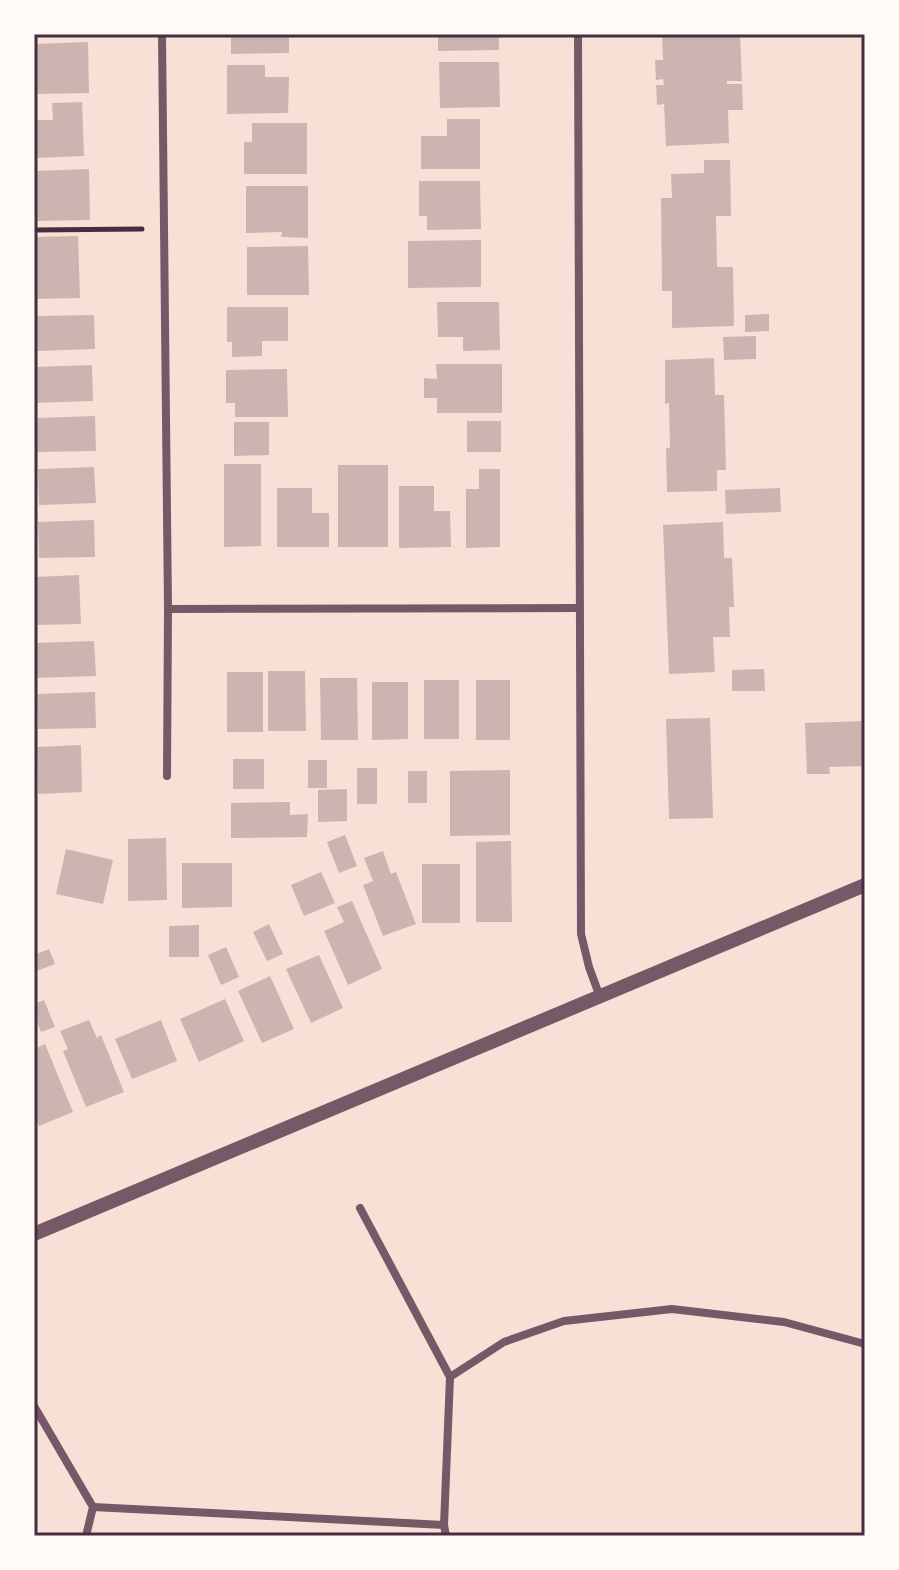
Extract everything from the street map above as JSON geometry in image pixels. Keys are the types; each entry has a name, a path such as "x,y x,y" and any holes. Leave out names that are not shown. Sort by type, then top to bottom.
{"street":[{"path":"162,34 167,776"},
{"path":"578,34 581,934 600,997"},
{"path":"168,609 580,608"},
{"path":"34,1234 865,885"},
{"path":"360,1208 450,1377 446,1536"},
{"path":"450,1377 504,1342 564,1321 672,1309 784,1322 865,1344"},
{"path":"34,1406 93,1507 86,1536"},
{"path":"93,1507 444,1525"}],"path":[{"path":"34,230 163,229"}],"building":[{"path":"231,34 289,34 289,53 231,54"},
{"path":"438,34 499,34 499,50 438,51"},
{"path":"662,34 740,34 742,81 727,81 727,84 742,84 743,110 728,110 729,143 666,146 664,104 657,105 656,85 664,85 663,79 656,80 655,60 663,60"},
{"path":"88,42 89,93 34,94 34,44"},
{"path":"439,62 499,62 500,107 440,108"},
{"path":"227,65 265,65 265,77 289,77 288,113 227,114"},
{"path":"82,102 84,156 34,158 34,120 53,120 52,103"},
{"path":"447,119 480,119 480,169 421,169 421,136 447,136"},
{"path":"252,123 307,123 307,174 244,174 244,142 252,142"},
{"path":"704,160 730,160 731,216 716,216 717,267 733,267 734,326 672,328 672,291 662,291 661,198 672,198 671,174 704,173"},
{"path":"89,169 90,220 34,221 34,171"},
{"path":"419,181 480,181 481,229 427,230 427,216 419,216"},
{"path":"246,186 308,186 308,238 281,237 282,232 246,233"},
{"path":"78,236 80,298 34,299 34,237"},
{"path":"481,240 481,287 408,288 408,241"},
{"path":"308,246 309,295 247,295 247,247"},
{"path":"437,302 499,302 500,350 463,351 463,337 438,337"},
{"path":"227,307 288,307 288,341 262,341 262,356 232,357 232,342 227,342"},
{"path":"769,314 769,331 745,332 745,315"},
{"path":"94,315 95,349 36,351 35,316"},
{"path":"756,336 756,359 724,360 723,337"},
{"path":"714,358 715,395 724,395 726,470 717,470 717,491 667,492 666,448 670,448 669,403 665,404 665,360"},
{"path":"436,364 502,364 502,413 437,413 437,398 424,398 424,378 437,379"},
{"path":"92,365 93,401 34,403 34,367"},
{"path":"287,369 288,417 235,417 235,403 226,403 226,370"},
{"path":"95,416 96,451 37,452 37,418"},
{"path":"467,421 501,421 501,452 467,452"},
{"path":"234,422 269,422 269,455 234,456"},
{"path":"224,464 261,464 261,546 224,547"},
{"path":"338,465 388,465 388,547 338,547"},
{"path":"94,467 96,503 39,505 38,469"},
{"path":"479,469 500,469 500,547 466,548 466,489 479,489"},
{"path":"399,486 434,486 434,511 450,511 451,547 399,548"},
{"path":"277,488 312,488 312,513 329,513 329,547 277,547"},
{"path":"780,488 781,512 726,514 725,490"},
{"path":"94,520 95,557 39,558 38,522"},
{"path":"723,522 724,558 732,558 734,607 729,607 730,637 713,637 715,672 669,674 663,525"},
{"path":"79,575 81,624 35,625 34,577"},
{"path":"94,641 96,676 36,678 35,643"},
{"path":"764,669 765,691 732,691 732,670"},
{"path":"268,671 305,671 306,731 268,731"},
{"path":"227,672 263,672 263,732 227,732"},
{"path":"320,678 357,678 358,740 321,740"},
{"path":"424,680 459,680 459,739 424,739"},
{"path":"476,680 510,680 510,740 476,740"},
{"path":"372,682 408,682 408,739 372,740"},
{"path":"95,692 96,728 38,729 37,694"},
{"path":"710,718 713,818 669,819 666,719"},
{"path":"865,721 865,766 829,767 830,774 807,774 805,723"},
{"path":"81,745 82,792 38,794 37,747"},
{"path":"233,759 264,759 264,789 233,789"},
{"path":"308,760 327,760 327,788 308,788"},
{"path":"357,768 377,768 377,804 357,804"},
{"path":"510,770 510,835 450,836 450,771"},
{"path":"408,771 427,771 427,803 408,803"},
{"path":"347,789 347,821 318,822 318,790"},
{"path":"290,802 290,815 308,814 307,837 231,838 231,803"},
{"path":"345,835 357,866 339,873 327,842"},
{"path":"166,838 167,900 128,901 128,839"},
{"path":"511,841 512,922 476,922 476,842"},
{"path":"66,849 113,860 103,904 56,894"},
{"path":"383,851 391,874 396,872 416,924 383,936 363,885 373,881 364,858"},
{"path":"182,863 232,863 232,907 182,908"},
{"path":"422,864 460,864 460,923 422,923"},
{"path":"321,872 335,903 304,916 291,885"},
{"path":"352,901 382,969 348,985 324,931 344,922 337,907"},
{"path":"269,924 283,954 267,961 253,932"},
{"path":"199,925 199,957 169,957 169,926"},
{"path":"226,947 239,977 221,985 208,955"},
{"path":"49,949 55,964 34,972 34,955"},
{"path":"319,955 343,1008 311,1023 286,969"},
{"path":"270,976 294,1029 262,1043 238,991"},
{"path":"225,999 244,1041 199,1062 180,1019"},
{"path":"44,1000 55,1027 41,1032 34,1014 34,1004"},
{"path":"89,1020 97,1038 101,1035 124,1092 86,1107 63,1051 68,1049 60,1031"},
{"path":"161,1020 177,1061 132,1079 115,1039"},
{"path":"45,1044 73,1112 39,1126 34,1114 34,1049"}]}
